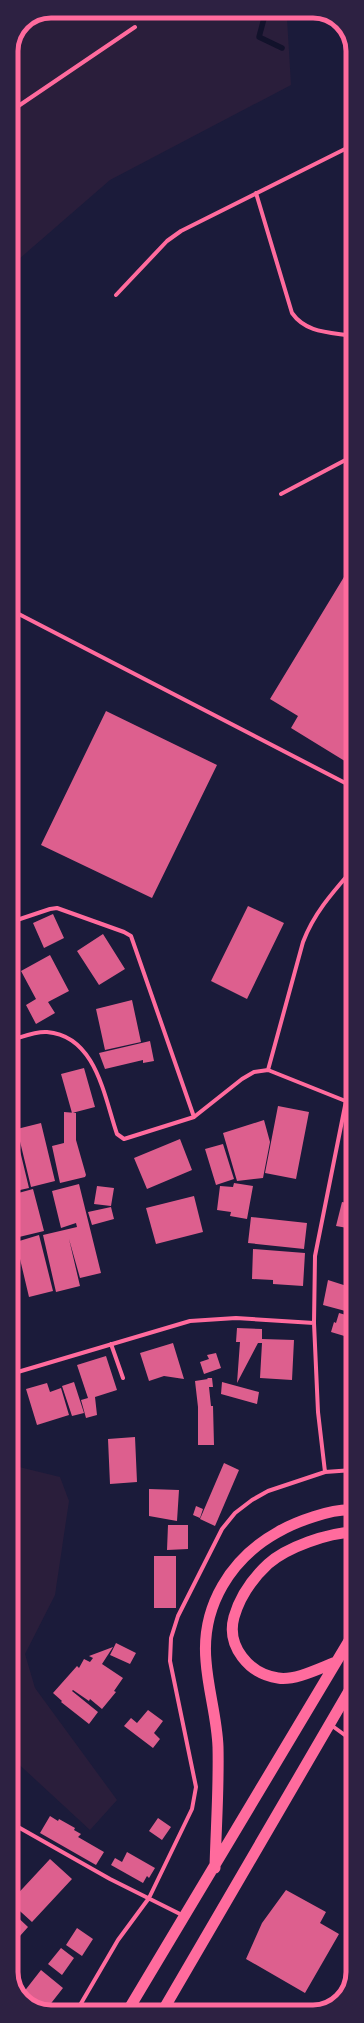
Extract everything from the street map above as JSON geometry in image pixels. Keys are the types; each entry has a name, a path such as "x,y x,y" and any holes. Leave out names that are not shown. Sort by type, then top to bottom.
{"highway":[{"path":"214,1868 218,1747 206,1661 206,1636 213,1602 234,1568 259,1542 293,1523 323,1515 346,1511"},
{"path":"336,1662 305,1674 279,1678 261,1673 245,1663 238,1651 233,1638 233,1618 245,1589 269,1563 304,1543 341,1532 346,1532"},
{"path":"131,2005 346,1646"},
{"path":"166,2005 346,1696"}],"street":[{"path":"18,106 136,27"},
{"path":"116,295 166,241 181,231 346,148"},
{"path":"256,193 292,312 298,322 307,328 346,335"},
{"path":"281,494 346,460"},
{"path":"18,614 346,783"},
{"path":"268,1070 303,942 310,924 320,908 346,877"},
{"path":"18,920 57,908 124,932 131,936 194,1117"},
{"path":"18,1038 46,1032 62,1035 84,1050 93,1063 117,1134 120,1138 124,1139 194,1117 242,1079 254,1072 268,1070 346,1101 316,1256 314,1323 318,1412 325,1472"},
{"path":"18,1372 190,1321 236,1318 314,1323"},
{"path":"111,1344 123,1378"},
{"path":"80,2005 118,1940 149,1898 192,1809 196,1787 170,1661 171,1638 178,1616 222,1529 235,1513 252,1500 268,1491 325,1472 346,1470"},
{"path":"329,1724 346,1736"},
{"path":"18,1827 185,1917"}],"shaded area":[{"path":"51,18 287,18 291,85 110,180 18,260 18,51 20,38 28,28 38,20"},
{"path":"18,1467 60,1477 69,1501 55,1595 25,1654 35,1688 117,1800 90,1830 18,1763"}],"building":[{"path":"346,574 346,762 291,728 298,716 270,699"},
{"path":"106,711 217,765 152,898 41,845"},
{"path":"248,906 284,923 247,999 211,981"},
{"path":"53,914 64,938 44,948 33,923"},
{"path":"103,934 125,969 99,985 77,951"},
{"path":"50,955 69,991 48,1002 55,1013 36,1024 26,1005 36,999 21,971"},
{"path":"132,1000 141,1042 105,1050 96,1009"},
{"path":"150,1041 154,1061 143,1063 143,1060 105,1069 99,1053"},
{"path":"84,1068 95,1107 72,1113 61,1074"},
{"path":"278,1106 309,1112 296,1179 265,1173"},
{"path":"64,1112 76,1113 76,1140 86,1175 85,1177 60,1183 52,1146 64,1143"},
{"path":"264,1120 270,1142 263,1178 237,1181 223,1133"},
{"path":"41,1123 55,1181 31,1187 18,1129"},
{"path":"180,1139 192,1170 147,1189 134,1158"},
{"path":"18,1142 29,1188 18,1190"},
{"path":"223,1144 234,1179 216,1185 205,1149"},
{"path":"234,1183 253,1186 247,1219 230,1216 231,1212 217,1210 220,1186 233,1187"},
{"path":"79,1184 101,1273 80,1278 69,1239 80,1286 56,1292 43,1235 77,1227 76,1223 61,1228 52,1191"},
{"path":"97,1186 114,1188 111,1206 94,1204"},
{"path":"33,1189 44,1231 19,1237 18,1193"},
{"path":"194,1196 203,1232 156,1244 146,1208"},
{"path":"342,1202 346,1203 346,1228 336,1226"},
{"path":"111,1207 114,1219 92,1225 88,1212"},
{"path":"251,1217 307,1223 304,1249 248,1243"},
{"path":"39,1235 53,1291 29,1297 18,1250 18,1241"},
{"path":"253,1249 305,1253 303,1286 273,1284 273,1280 252,1279"},
{"path":"328,1280 346,1286 346,1311 323,1305"},
{"path":"339,1313 346,1315 346,1336 331,1332 334,1322 336,1323"},
{"path":"237,1328 262,1329 262,1339 294,1340 292,1380 260,1378 262,1343 258,1343 237,1383 240,1342 236,1342"},
{"path":"173,1343 184,1379 164,1376 149,1381 140,1353"},
{"path":"216,1353 221,1368 204,1374 200,1362 209,1359 207,1355"},
{"path":"106,1356 117,1390 95,1397 97,1415 86,1418 81,1400 88,1398 77,1365"},
{"path":"207,1378 212,1378 213,1387 209,1387 211,1406 213,1406 214,1445 198,1445 198,1407 195,1381 208,1379"},
{"path":"74,1382 84,1413 72,1416 62,1386"},
{"path":"222,1382 259,1392 257,1404 221,1394"},
{"path":"47,1383 50,1392 61,1388 69,1415 37,1425 26,1389"},
{"path":"135,1437 137,1482 110,1484 108,1439"},
{"path":"224,1463 239,1470 215,1526 200,1519"},
{"path":"149,1489 179,1490 177,1521 149,1516"},
{"path":"196,1506 203,1509 200,1518 193,1515"},
{"path":"168,1525 188,1525 188,1549 167,1550"},
{"path":"154,1556 176,1556 176,1608 154,1608"},
{"path":"116,1643 136,1653 130,1664 110,1655"},
{"path":"113,1647 102,1664 123,1678 114,1691 116,1692 102,1709 90,1699 89,1701 73,1690 72,1691 98,1712 89,1724 61,1702 62,1701 53,1693 77,1666 79,1668 84,1659 90,1662 93,1658 89,1656"},
{"path":"148,1710 163,1721 154,1733 160,1739 153,1748 124,1726 131,1718 137,1723"},
{"path":"50,1816 75,1828 74,1830 81,1834 78,1837 104,1852 96,1865 40,1833"},
{"path":"158,1818 171,1827 162,1840 149,1831"},
{"path":"127,1852 155,1868 149,1878 147,1876 143,1883 111,1865 115,1858 122,1862"},
{"path":"50,1859 72,1879 32,1922 18,1909 18,1893"},
{"path":"286,1890 326,1912 320,1923 339,1934 305,1993 246,1959 262,1923"},
{"path":"18,1918 28,1927 18,1938"},
{"path":"77,1928 93,1939 82,1956 66,1945"},
{"path":"61,1948 74,1958 62,1975 48,1964"},
{"path":"41,1970 63,1988 50,2005 36,2002 24,1991"}],"waterway":[{"path":"264,18 259,37 282,48"}]}
